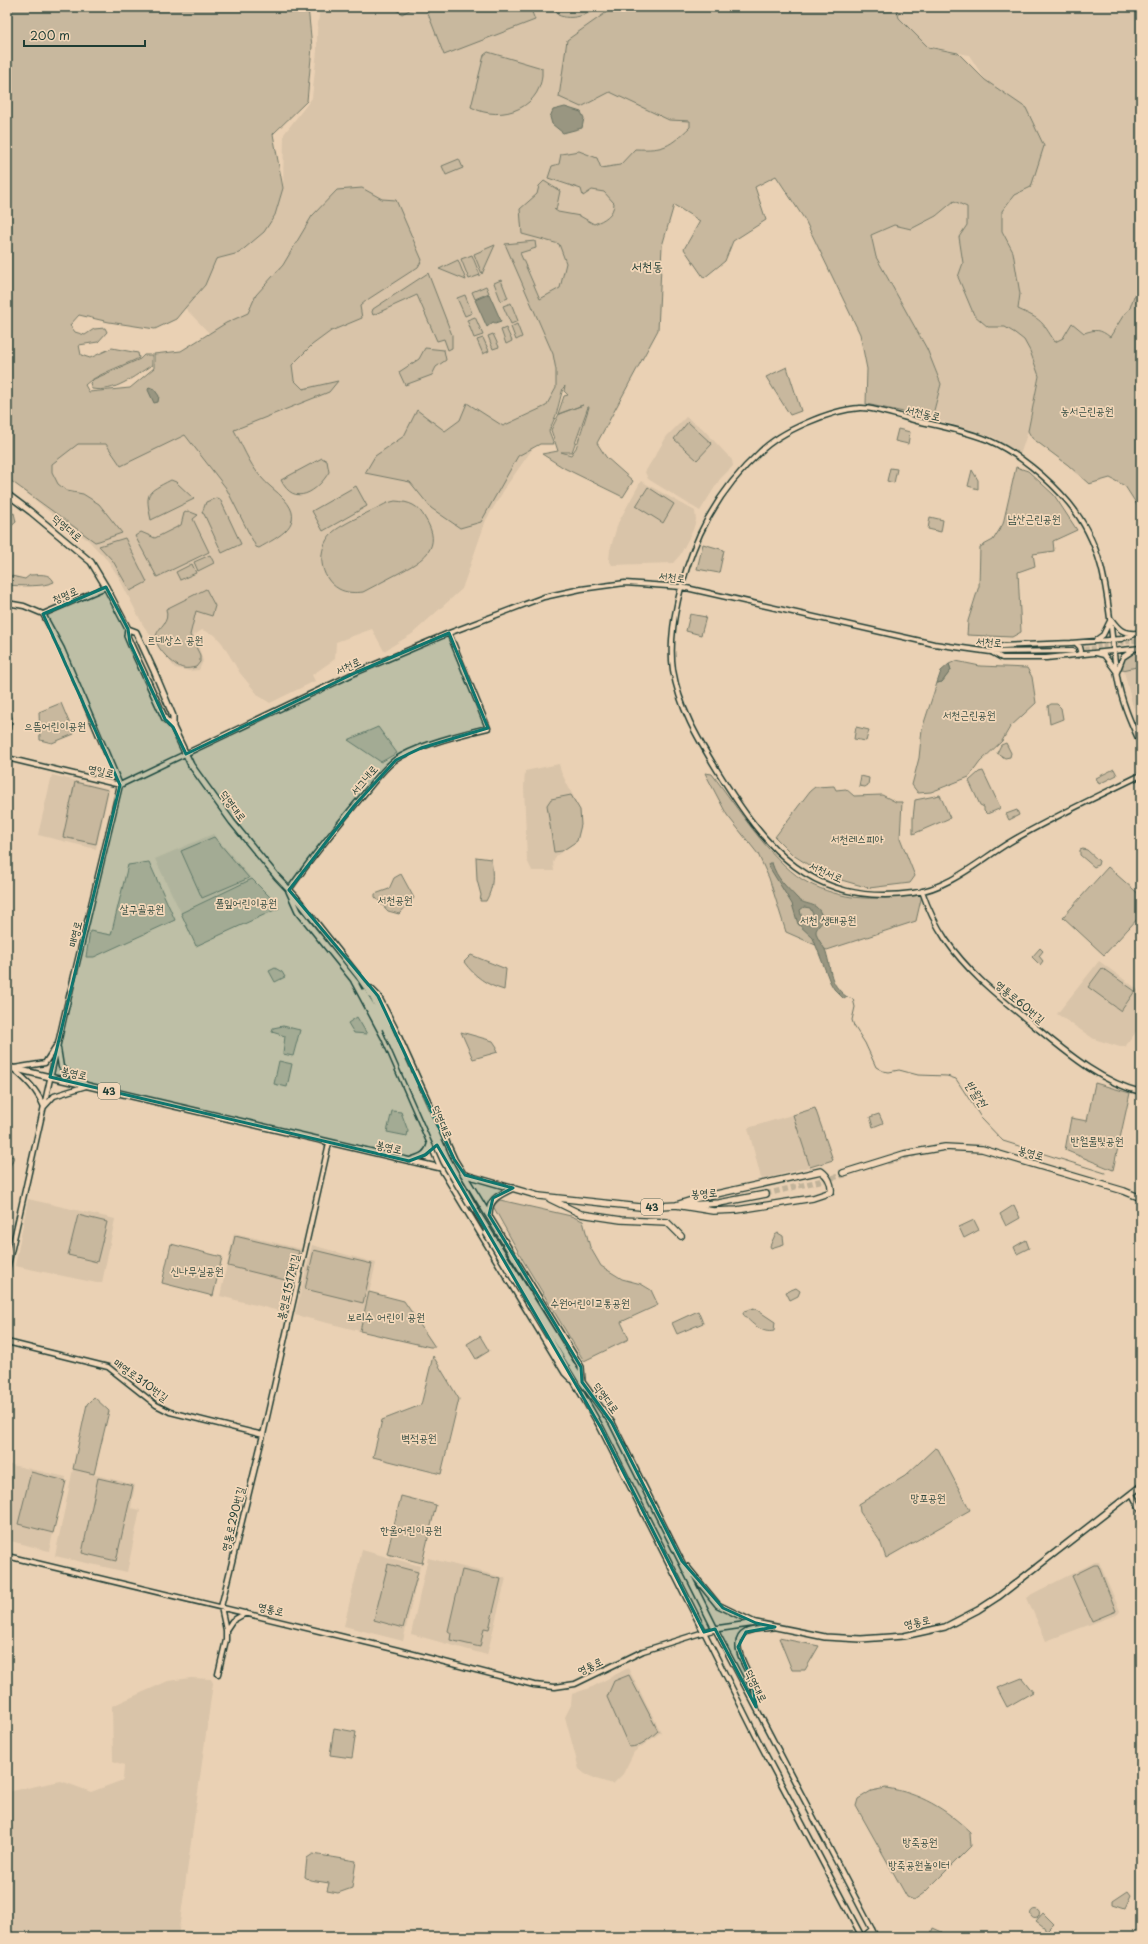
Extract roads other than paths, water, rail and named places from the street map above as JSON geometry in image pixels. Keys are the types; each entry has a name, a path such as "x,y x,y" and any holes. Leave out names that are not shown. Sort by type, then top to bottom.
{"highway":[{"name":"봉영로","path":"843,1173 904,1154 945,1147 982,1149 1124,1191 1141,1198"},
{"path":"821,1171 826,1175 832,1188 831,1192 813,1198 737,1210 713,1211 676,1205 698,1198 821,1171"},
{"name":"봉영로","path":"542,1196 640,1207 719,1203 766,1194"},
{"path":"542,1196 581,1214 621,1220 667,1222 681,1236"}],"main road":[{"name":"덕영대로","path":"7,494 91,562 128,629 127,636 165,720 173,727 191,765 232,822 295,896 359,977 372,996 447,1158 478,1214 551,1335 582,1382 612,1422 715,1629"},
{"name":"덕영대로","path":"128,629 136,632 154,671 173,716 173,727"},
{"name":"덕영대로","path":"289,890 298,911 368,999 386,1027"},
{"path":"359,977 378,996 399,1037 454,1159 465,1174 581,1367 582,1382"},
{"path":"354,981 384,1037 441,1168 565,1373 577,1386"},
{"name":"봉영로","path":"9,1067 50,1078 441,1168 542,1196"},
{"path":"409,1161 425,1155 428,1152 430,1145"},
{"path":"489,1215 491,1201 496,1196 513,1188"},
{"name":"덕영대로","path":"551,1335 577,1386 601,1428 704,1632"},
{"name":"영통로","path":"704,1632 756,1623 825,1637 861,1639 904,1636 945,1626 965,1618 998,1597 1141,1486"},
{"path":"682,1561 718,1605 756,1623"}],"street":[{"name":"서천동로","path":"682,587 700,533 727,489 762,449 806,424 830,415 862,408 977,436 1006,450 1043,477 1073,509 1101,561 1107,589 1114,651"},
{"name":"서천로","path":"186,754 357,672 449,633 521,605 581,589 625,583 682,587 934,644 991,652 1073,651"},
{"name":"청명로","path":"7,603 28,608 43,614 106,587"},
{"name":"서천서로","path":"682,587 672,640 673,669 681,702 688,721 711,761 754,824 780,855 792,865 824,883 848,891 875,896 922,891 955,877 1011,841 1141,775"},
{"path":"43,614 62,650 120,785"},
{"path":"1094,641 1103,635 1111,619 1123,633 1140,633"},
{"name":"서그내로","path":"289,890 304,868 354,806 385,769 396,760 421,748 488,728 449,633"},
{"path":"991,652 1002,646 1076,643 1113,639 1140,633"},
{"path":"1076,643 1080,647 1081,651 1078,655"},
{"path":"991,652 1002,658 1017,658 1078,655 1094,652 1141,648"},
{"path":"1116,672 1125,655 1135,649"},
{"path":"1114,651 1116,672 1126,712 1141,746"},
{"path":"1094,652 1104,656 1116,672"},
{"path":"7,712 7,740"},
{"name":"영일로","path":"7,758 120,785 186,754"},
{"name":"매영로","path":"7,1270 50,1078 120,785"},
{"name":"영통로60번길","path":"922,891 928,910 946,941 991,990 1074,1058 1103,1076 1141,1092"},
{"path":"9,1067 45,1063 58,1044"},
{"path":"58,1044 61,1067 87,1086"},
{"path":"9,1067 31,1084 39,1095 44,1107 54,1096 87,1086"},
{"name":"봉영로1517번길","path":"263,1435 329,1143"},
{"name":"매영로310번길","path":"7,1342 108,1367 156,1405 170,1412 263,1435"},
{"name":"영통로290번길","path":"221,1607 263,1435"},
{"path":"1132,1494 1141,1511"},
{"name":"영통로","path":"7,1556 403,1651 534,1685 555,1687 575,1684 643,1651 704,1632"},
{"path":"218,1674 220,1658 225,1644 226,1630 221,1607"},
{"path":"226,1630 232,1621 246,1613"},
{"path":"756,1708 753,1684 740,1657 738,1647 741,1638 746,1632 775,1627"},
{"name":"덕영대로","path":"715,1629 876,1937"},
{"name":"덕영대로","path":"704,1632 756,1736 863,1937"},
{"path":"863,1937 872,1929"}],"waterway":[{"name":"반월천","path":"847,997 853,999 855,1007 852,1020 854,1026 865,1043 876,1067 883,1071 889,1072 899,1070 918,1075 947,1076 956,1079 982,1119 1003,1141 1105,1173"}],"tunnel":[{"path":"1073,651 1141,640"},
{"path":"887,1162 915,1154"},
{"path":"766,1194 848,1174"}],"district":[{"name":"서천동","path":"647,266"}],"park label":[{"name":"농서근린공원","path":"1087,411"},
{"name":"남산근린공원","path":"1034,519"},
{"name":"르네상스 공원","path":"175,640"},
{"name":"서천근린공원","path":"969,715"},
{"name":"으뜸어린이공원","path":"55,726"},
{"name":"서천레스피아","path":"857,839"},
{"name":"서천공원","path":"395,900"},
{"name":"풀잎어린이공원","path":"246,903"},
{"name":"살구골공원","path":"142,909"},
{"name":"서천 생태공원","path":"828,920"},
{"name":"반월물빛공원","path":"1097,1141"},
{"name":"신나무실공원","path":"197,1271"},
{"name":"수원어린이교통공원","path":"590,1303"},
{"name":"보리수 어린이 공원","path":"386,1317"},
{"name":"벽적공원","path":"419,1438"},
{"name":"망포공원","path":"928,1498"},
{"name":"한울어린이공원","path":"411,1530"},
{"name":"방죽공원","path":"920,1842"},
{"name":"방죽공원놀이터","path":"919,1865"}]}
